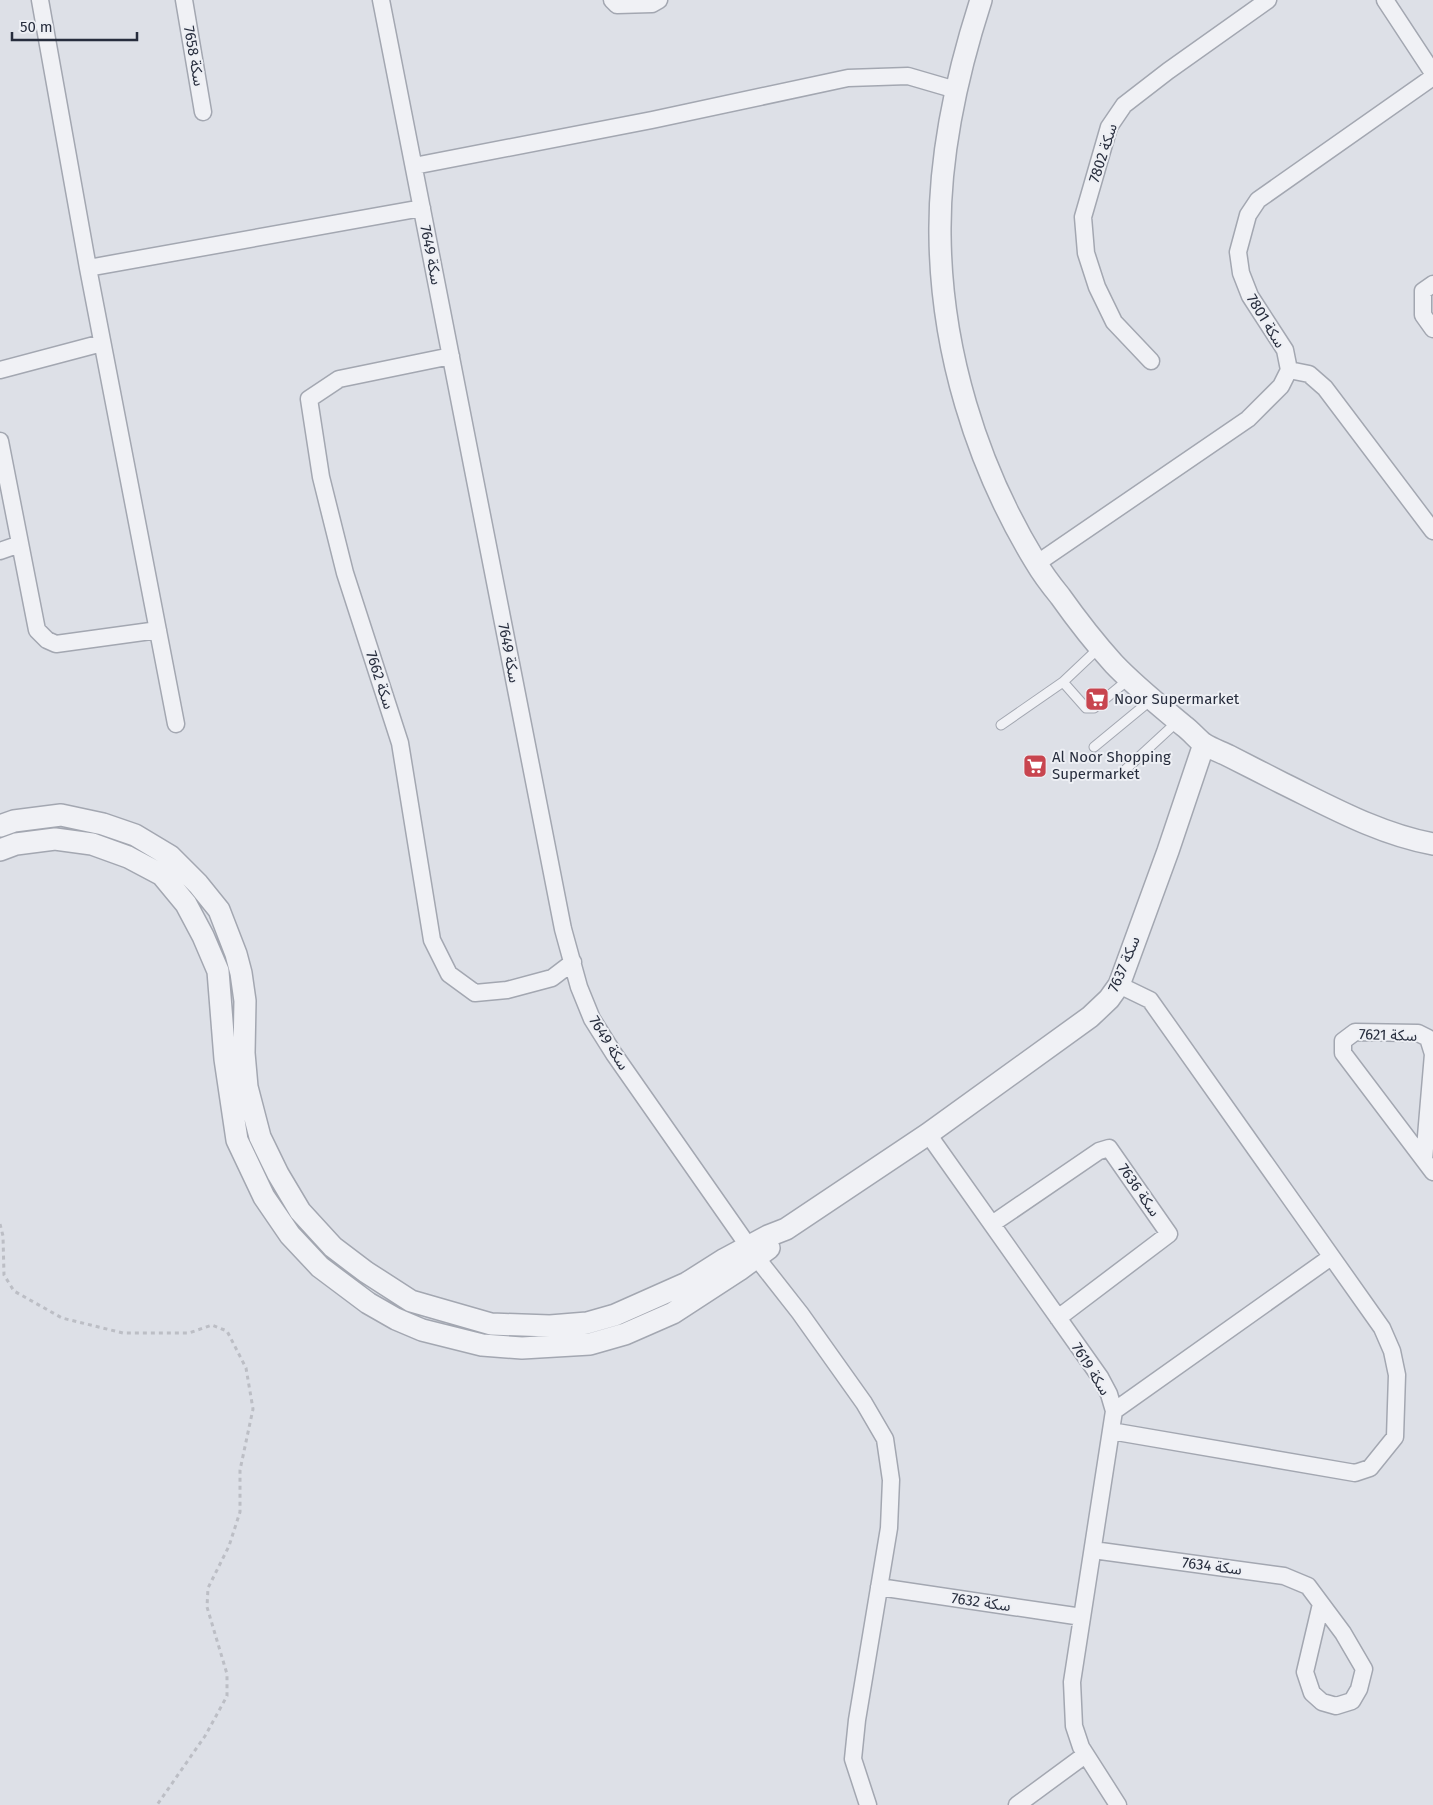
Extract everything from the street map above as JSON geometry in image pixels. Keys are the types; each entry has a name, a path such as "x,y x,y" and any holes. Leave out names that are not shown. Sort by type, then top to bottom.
{"street":[{"path":"40,0 102,343 176,724"},
{"name":"سكة 7658","path":"184,0 203,112"},
{"name":"سكة 7649","path":"381,0 564,929 579,987 592,1019 614,1054 752,1252 800,1313 864,1403 885,1439 891,1480 889,1528 857,1720 853,1759 868,1805"},
{"path":"612,0 617,5 652,4 659,0"},
{"path":"981,0 956,90 942,178 940,234 942,284 950,340 961,390 980,448 1003,503 1036,564 1082,626 1129,679 1204,744 1358,821 1398,835 1433,844"},
{"name":"سكة 7802","path":"1151,361 1114,322 1097,287 1086,253 1083,217 1109,127 1124,105 1168,71 1268,0"},
{"path":"1385,0 1433,73"},
{"path":"414,166 652,120 848,78 908,76 956,90"},
{"name":"سكة 7801","path":"1289,370 1285,350 1250,296 1241,273 1238,252 1248,214 1258,200 1433,77"},
{"path":"88,268 422,208"},
{"path":"1433,284 1423,292 1423,315 1433,329"},
{"path":"0,370 102,343"},
{"name":"سكة 7662","path":"451,356 338,379 309,399 321,477 345,573 400,743 432,940 449,974 475,992 507,990 552,978 573,962"},
{"path":"1036,564 1248,419 1281,386 1289,370 1309,374 1325,388 1433,532"},
{"path":"0,441 37,630 47,640 56,644 158,630"},
{"path":"0,551 20,544"},
{"name":"سكة 7637","path":"928,1134 1090,1017 1109,999 1119,984 1168,851 1204,744"},
{"path":"0,826 14,821 61,815 103,824 135,836 170,856 198,884 219,910 236,954 245,1002 244,1053 247,1087 260,1137 278,1174 300,1211 333,1248 411,1301 491,1324 550,1326 587,1323 615,1315 687,1283 725,1259 773,1244 786,1229 928,1134"},
{"path":"0,850 16,844 55,838 92,844 128,857 162,875 168,882 186,904 203,936 218,971 225,1059 237,1140 264,1197 290,1235 320,1267 368,1303 396,1319 422,1330 482,1346 522,1348 590,1344 626,1334 673,1313 752,1252"},
{"path":"1111,1431 1355,1473 1370,1468 1395,1437 1397,1375 1392,1352 1382,1328 1150,1000 1119,984"},
{"name":"سكة 7621","path":"1355,1032 1418,1033 1428,1038 1433,1054 1428,1166 1343,1053 1343,1041 1355,1032"},
{"name":"سكة 7619","path":"928,1134 1100,1377 1109,1394 1114,1411 1072,1682 1074,1726 1085,1755 1118,1805"},
{"name":"سكة 7636","path":"992,1224 1099,1151 1109,1148 1169,1234 1058,1318"},
{"path":"1114,1411 1331,1257"},
{"name":"سكة 7634","path":"1093,1550 1284,1576 1308,1586 1343,1633 1364,1670 1359,1689 1352,1701 1336,1706 1322,1702 1312,1693 1306,1672 1321,1604"},
{"name":"سكة 7632","path":"879,1588 1082,1617"},
{"path":"1017,1805 1085,1755"}],"lane":[{"path":"1001,725 1063,682 1100,647"},
{"path":"1063,682 1086,708 1094,708 1129,679"},
{"path":"1094,747 1151,699"},
{"path":"1126,769 1178,721"}],"path":[{"path":"0,1224 3,1236 4,1275 14,1291 62,1318 123,1334 189,1333 212,1325 227,1331 246,1368 253,1409 240,1470 240,1512 229,1546 208,1588 207,1607 227,1674 227,1696 205,1736 157,1805"}],"place":[{"name":"Noor Supermarket","path":"1097,699"},
{"name":"Al Noor Shopping Supermarket","path":"1035,766"}]}
